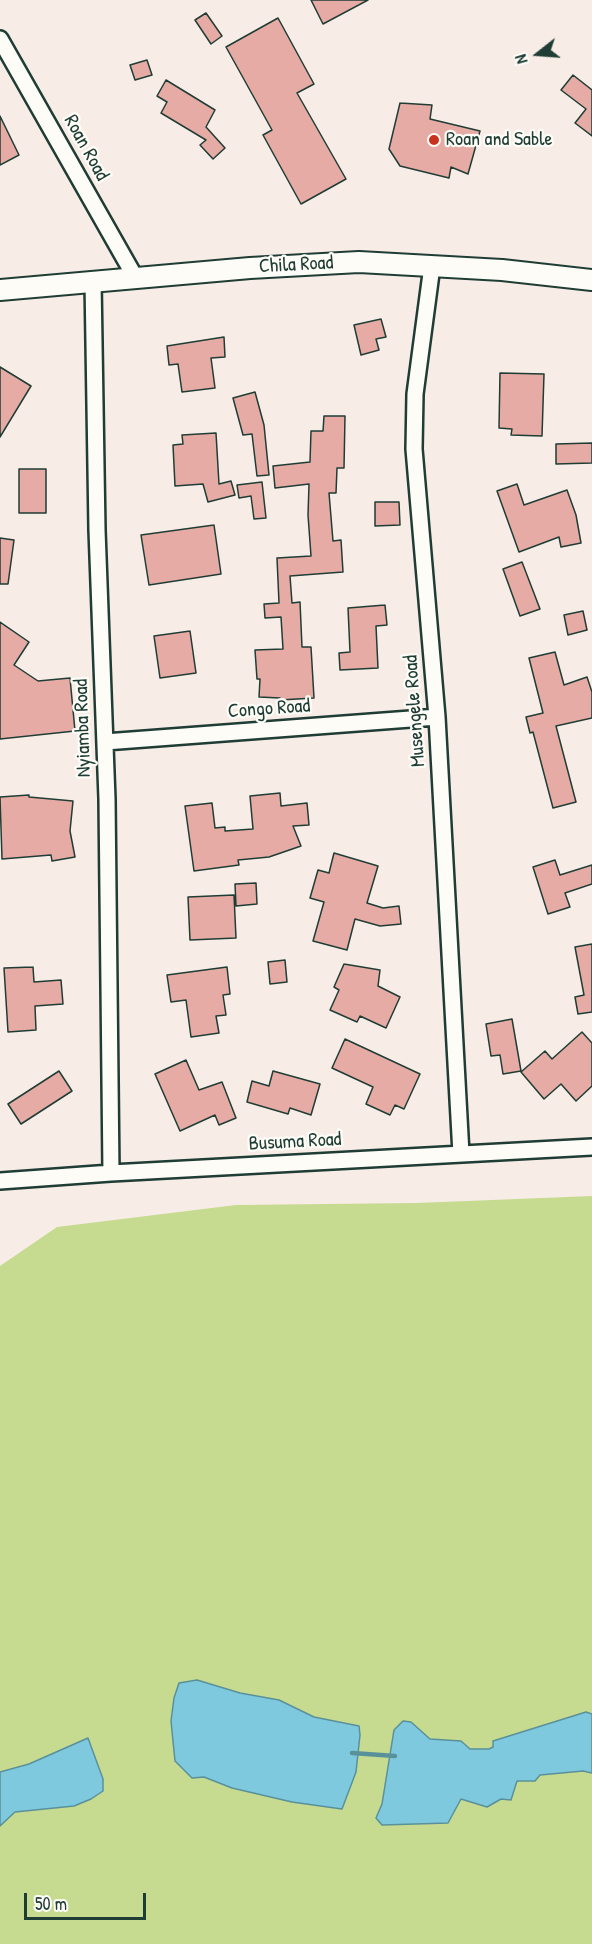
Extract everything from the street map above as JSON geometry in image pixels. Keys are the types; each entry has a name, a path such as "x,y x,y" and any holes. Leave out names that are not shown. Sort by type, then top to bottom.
{"street":[{"name":"Roan Road","path":"0,39 135,277"},
{"name":"Chila Road","path":"0,290 135,277 359,262 502,270 592,280"},
{"name":"Musengele Road","path":"432,266 416,394 414,449 437,717 461,1154"},
{"name":"Nyiamba Road","path":"93,281 97,530 107,799 111,1173"},
{"name":"Congo Road","path":"105,742 437,717"},
{"name":"Busuma Road","path":"0,1181 592,1147"}],"green space":[{"path":"592,1196 592,1944 0,1944 0,1266 57,1227 236,1205 417,1203"}],"water":[{"path":"197,1680 240,1693 279,1700 314,1717 359,1726 356,1772 342,1809 292,1802 232,1788 204,1777 192,1778 175,1761 171,1721 174,1698 179,1683"},
{"path":"586,1712 592,1714 592,1773 583,1771 540,1775 535,1781 517,1781 511,1800 501,1799 487,1807 461,1799 448,1823 382,1825 376,1818 382,1804 394,1730 403,1721 411,1722 430,1739 461,1741 470,1749 489,1749 493,1747 493,1741"},
{"path":"88,1738 103,1779 103,1791 74,1806 15,1812 0,1826 0,1772 29,1764"}],"building":[{"path":"311,0 368,0 323,24"},
{"path":"206,13 222,36 211,44 195,20"},
{"path":"278,18 314,84 297,93 346,179 301,204 263,135 272,130 226,47"},
{"path":"147,60 152,75 135,80 130,65"},
{"path":"573,75 592,90 592,136 575,123 586,109 561,90"},
{"path":"166,80 215,110 206,127 225,148 213,159 200,145 206,140 161,113 167,102 157,96"},
{"name":"Roan and Sable","path":"400,103 432,105 430,119 480,131 468,174 451,167 449,178 400,166 389,149"},
{"path":"0,116 19,155 0,165"},
{"path":"381,319 386,337 376,339 379,350 361,355 354,325"},
{"path":"224,337 225,357 211,358 215,388 182,392 178,364 169,365 167,346"},
{"path":"0,367 31,386 0,437"},
{"path":"500,373 544,374 542,436 511,435 512,429 499,428"},
{"path":"255,392 264,425 269,475 257,476 252,434 243,435 233,398"},
{"path":"324,416 345,416 344,468 337,468 336,493 329,493 333,541 341,540 343,572 290,576 292,603 300,602 302,647 311,647 314,698 280,700 280,698 259,697 260,679 257,679 255,650 283,649 281,617 265,618 264,604 279,603 277,558 311,556 308,515 309,484 275,488 273,466 310,462 311,431 323,431"},
{"path":"216,433 219,484 231,481 235,495 208,502 203,484 175,486 173,445 183,444 182,435"},
{"path":"592,443 592,463 556,464 556,444"},
{"path":"19,469 46,469 46,513 19,513"},
{"path":"262,482 266,518 254,519 251,496 239,498 237,485"},
{"path":"517,484 524,505 567,490 576,515 581,543 561,547 559,537 519,552 497,491"},
{"path":"375,502 399,502 400,525 375,526"},
{"path":"214,525 221,574 149,585 141,535"},
{"path":"0,538 14,540 8,584 0,584"},
{"path":"522,562 540,609 520,616 503,569"},
{"path":"385,605 387,625 376,626 378,668 340,670 339,653 350,652 348,608"},
{"path":"583,611 587,630 568,635 564,615"},
{"path":"0,622 29,642 14,665 38,681 70,678 75,731 0,739"},
{"path":"190,631 196,673 160,678 154,636"},
{"path":"555,652 564,685 587,677 592,692 592,718 556,726 576,802 553,808 533,732 530,733 526,717 543,713 529,658"},
{"path":"280,793 281,806 307,803 309,825 293,826 301,846 269,857 238,860 239,865 194,871 185,806 212,803 215,828 225,827 225,831 253,829 250,796"},
{"path":"29,795 29,797 73,801 70,831 75,857 52,861 51,855 2,859 0,797"},
{"path":"334,853 378,866 367,903 383,908 399,906 401,924 380,926 355,919 347,950 313,941 324,902 310,898 318,870 329,873"},
{"path":"555,860 560,875 592,865 592,884 565,893 570,907 548,914 533,867"},
{"path":"256,883 257,904 236,906 235,884"},
{"path":"234,895 236,938 190,940 188,897"},
{"path":"592,944 592,1012 578,1014 575,997 584,995 575,947"},
{"path":"285,960 287,982 270,984 268,962"},
{"path":"344,964 380,970 378,986 400,997 386,1028 360,1016 357,1022 330,1010 339,990 334,987"},
{"path":"33,967 34,982 61,980 63,1004 35,1006 36,1030 8,1032 4,968"},
{"path":"227,967 230,994 223,995 226,1015 216,1016 219,1033 191,1037 186,1000 171,1002 167,975"},
{"path":"512,1019 521,1071 503,1074 500,1055 491,1056 486,1024"},
{"path":"582,1032 592,1043 592,1086 576,1101 561,1084 544,1099 521,1072 545,1051 552,1059"},
{"path":"345,1039 420,1074 404,1109 395,1105 390,1115 366,1104 373,1087 332,1068"},
{"path":"186,1060 199,1090 222,1082 236,1118 219,1125 215,1115 180,1131 155,1074"},
{"path":"59,1071 72,1091 21,1124 8,1104"},
{"path":"273,1071 320,1084 311,1115 290,1108 288,1114 247,1102 252,1081 269,1086"}],"waterway":[{"path":"352,1753 395,1756"}],"place":[{"name":"Roan and Sable","path":"434,140"}]}
